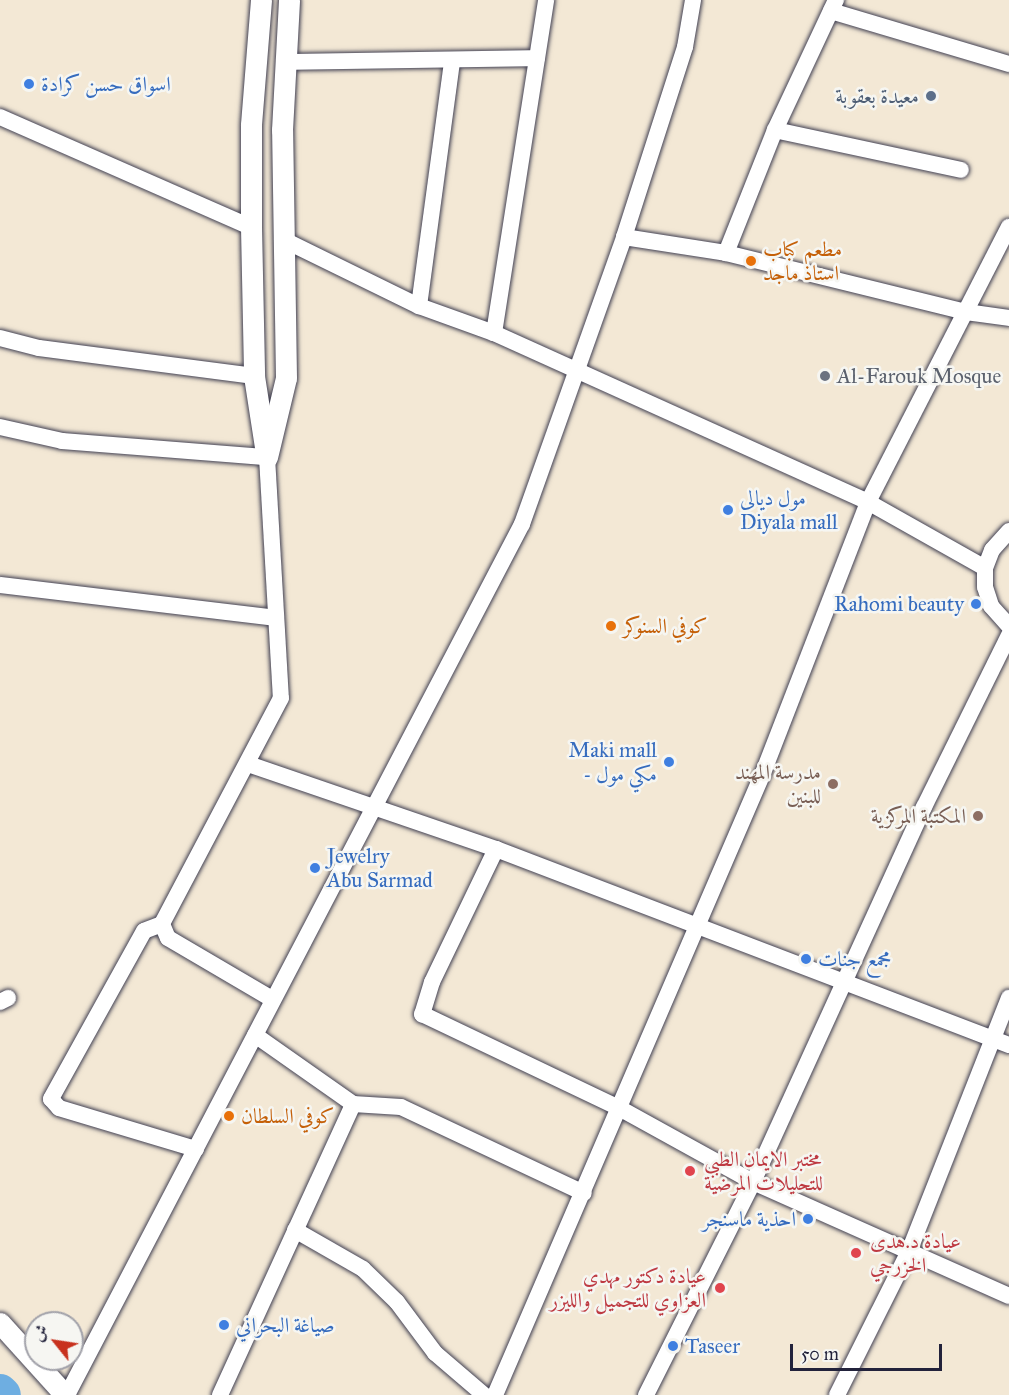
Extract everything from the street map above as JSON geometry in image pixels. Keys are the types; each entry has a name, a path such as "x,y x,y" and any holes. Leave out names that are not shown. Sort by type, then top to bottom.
{"street":[{"path":"196,1149 59,1108 51,1099 144,931 162,924 281,698 267,457 254,376 251,125 261,0"},
{"path":"267,457 286,378 282,239 284,62 290,0"},
{"path":"494,333 546,0"},
{"path":"0,1323 66,1395 522,524 624,237 685,47 693,0"},
{"path":"726,253 775,130 834,5 1009,64"},
{"path":"284,62 537,58"},
{"path":"419,306 452,61"},
{"path":"0,117 251,227"},
{"path":"775,130 961,170"},
{"path":"495,1395 699,925 868,502 1009,227"},
{"path":"624,237 726,253 966,312 1009,318"},
{"path":"282,239 419,306 494,333 868,502 985,567"},
{"path":"0,338 39,348 254,376"},
{"path":"0,428 62,441 267,457"},
{"path":"1009,531 992,549 985,567 985,587 991,606 1009,626"},
{"path":"0,585 275,618"},
{"path":"646,1395 753,1182 843,983 1009,635"},
{"path":"248,764 496,849 1009,1045"},
{"path":"496,849 432,982 422,1014 621,1109 753,1182 910,1249 1009,1296"},
{"path":"162,924 168,938 272,999"},
{"path":"837,1395 910,1249 1009,998"},
{"path":"255,1035 353,1104 401,1107 584,1193"},
{"path":"220,1395 353,1104"},
{"path":"294,1230 363,1269 398,1302 435,1353 484,1395"}],"waterway":[{"path":"0,1392 3,1395"}],"place":[{"name":"اسواق حسن كرادة","path":"29,84"},
{"name":"معيدة بعقوبة","path":"931,96"},
{"name":"مطعم كباب استاذ ماجد","path":"751,261"},
{"name":"Al-Farouk Mosque","path":"825,376"},
{"name":"مول ديالى Diyala mall","path":"728,510"},
{"name":"Rahomi beauty","path":"976,604"},
{"name":"كوفي السنوكر","path":"611,626"},
{"name":"Maki mall - مكي مول","path":"669,762"},
{"name":"مدرسة المهند للبنين","path":"833,784"},
{"name":"المكتبة المركزية","path":"978,816"},
{"name":"Jewelry Abu Sarmad","path":"315,868"},
{"name":"مجمع جنات","path":"806,959"},
{"name":"كوفي السلطان","path":"229,1116"},
{"name":"مختبر الايمان الطبي للتحليلات المرضية","path":"690,1171"},
{"name":"احذية ماسنجر","path":"808,1219"},
{"name":"عيادة د.هدى الخزرجي","path":"856,1253"},
{"name":"عيادة دكتور مهدي العزاوي للتجميل والليزر","path":"720,1288"},
{"name":"صياغة البحراني","path":"224,1325"},
{"name":"Taseer","path":"673,1346"}]}
